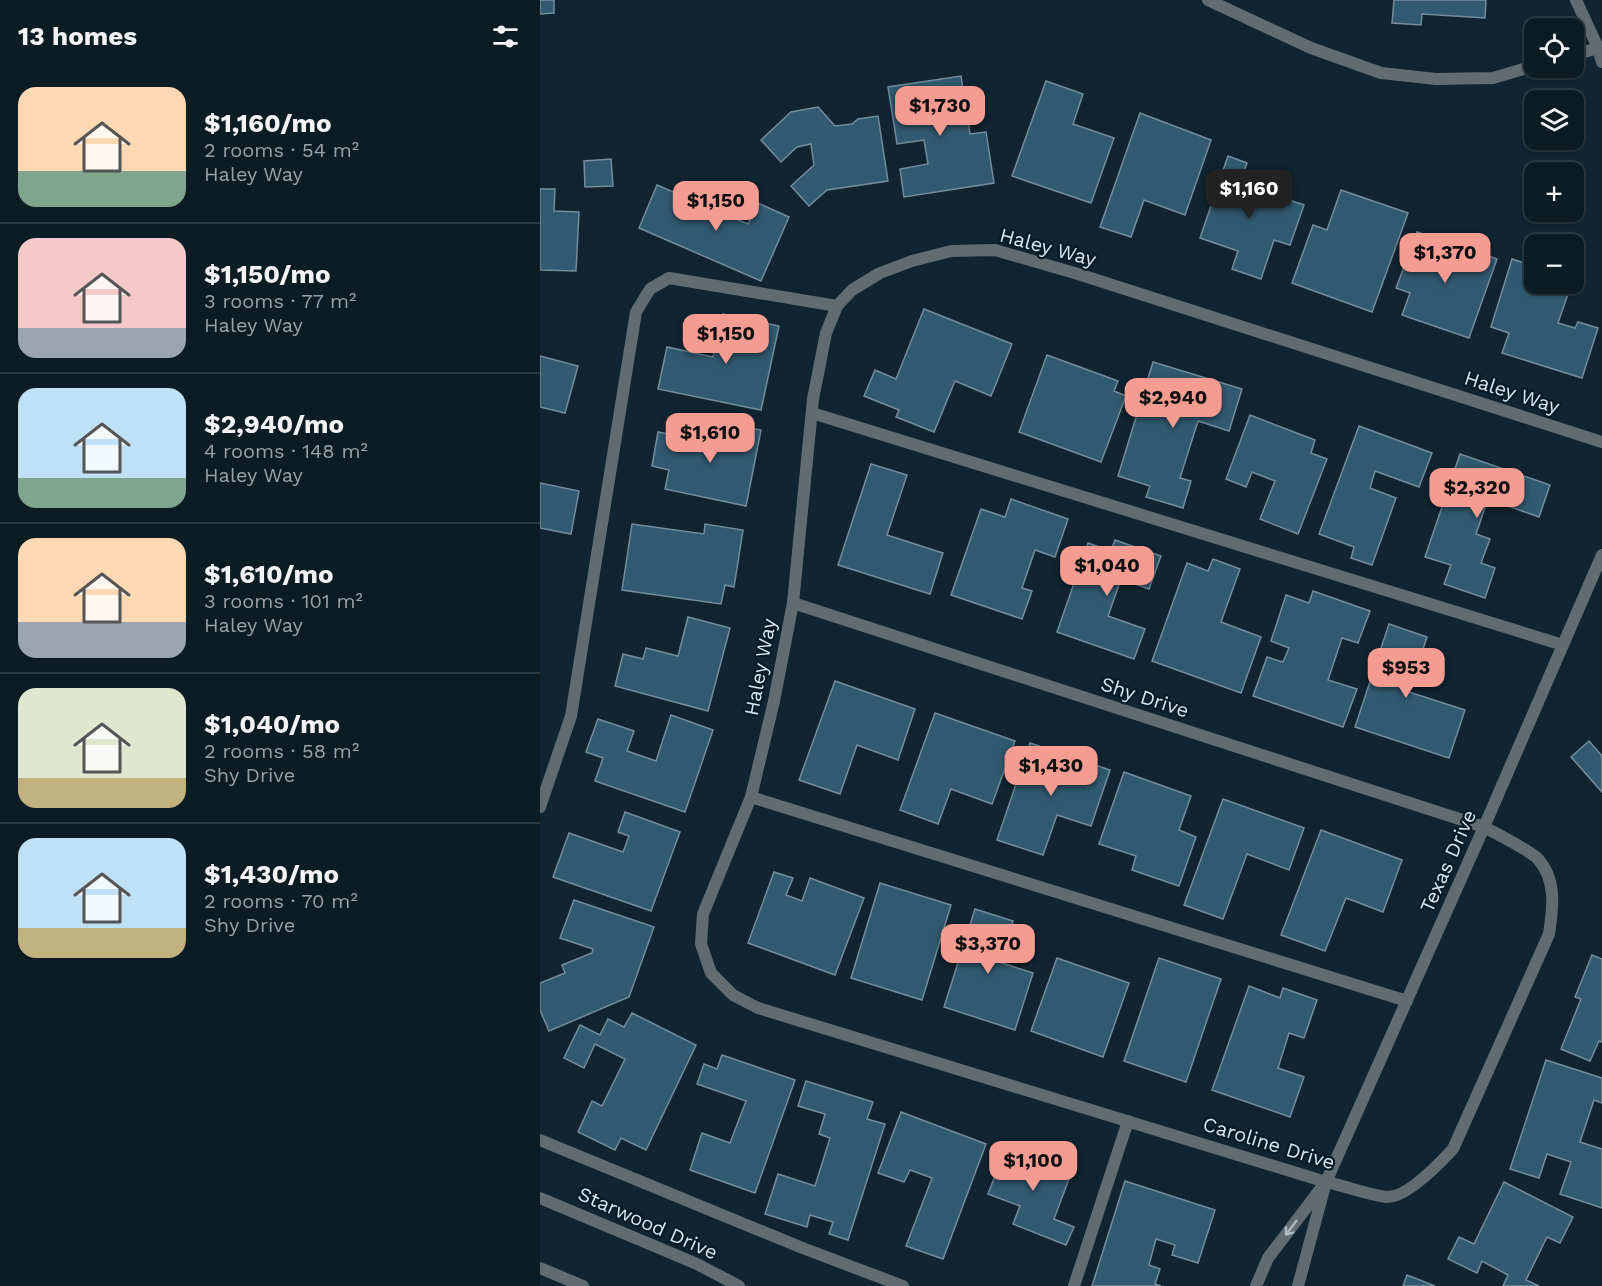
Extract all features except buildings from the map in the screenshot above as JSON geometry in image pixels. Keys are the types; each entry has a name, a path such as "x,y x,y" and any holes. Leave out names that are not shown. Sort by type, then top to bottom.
{"street":[{"path":"1208,0 1311,48 1381,73 1436,80 1493,78 1524,69"},
{"path":"1576,0 1602,62"},
{"path":"1584,52 1598,48"},
{"name":"Haley Way","path":"711,973 700,944 703,914 751,797 774,701 793,603 812,413 826,333 837,306 852,290 880,273 912,261 951,251 995,250 1078,274 1602,442"},
{"path":"540,807 571,716 636,312 650,289 669,278 837,306"},
{"path":"812,413 1563,645"},
{"name":"Texas Drive","path":"1298,1286 1326,1182 1602,555"},
{"name":"Shy Drive","path":"793,603 1484,827"},
{"path":"751,797 1407,1001"},
{"name":"Caroline Drive","path":"711,973 733,995 758,1008 1326,1182 1388,1197 1410,1188 1432,1172 1453,1149 1549,934 1554,908 1550,879 1537,858 1484,827"},
{"path":"1074,1286 1128,1121"},
{"path":"540,1140 800,1247 903,1286"},
{"name":"Texas Drive","path":"1256,1286 1268,1258 1326,1182"},
{"name":"Starwood Drive","path":"540,1198 697,1264 739,1286"},
{"path":"540,1268 583,1286"}]}
